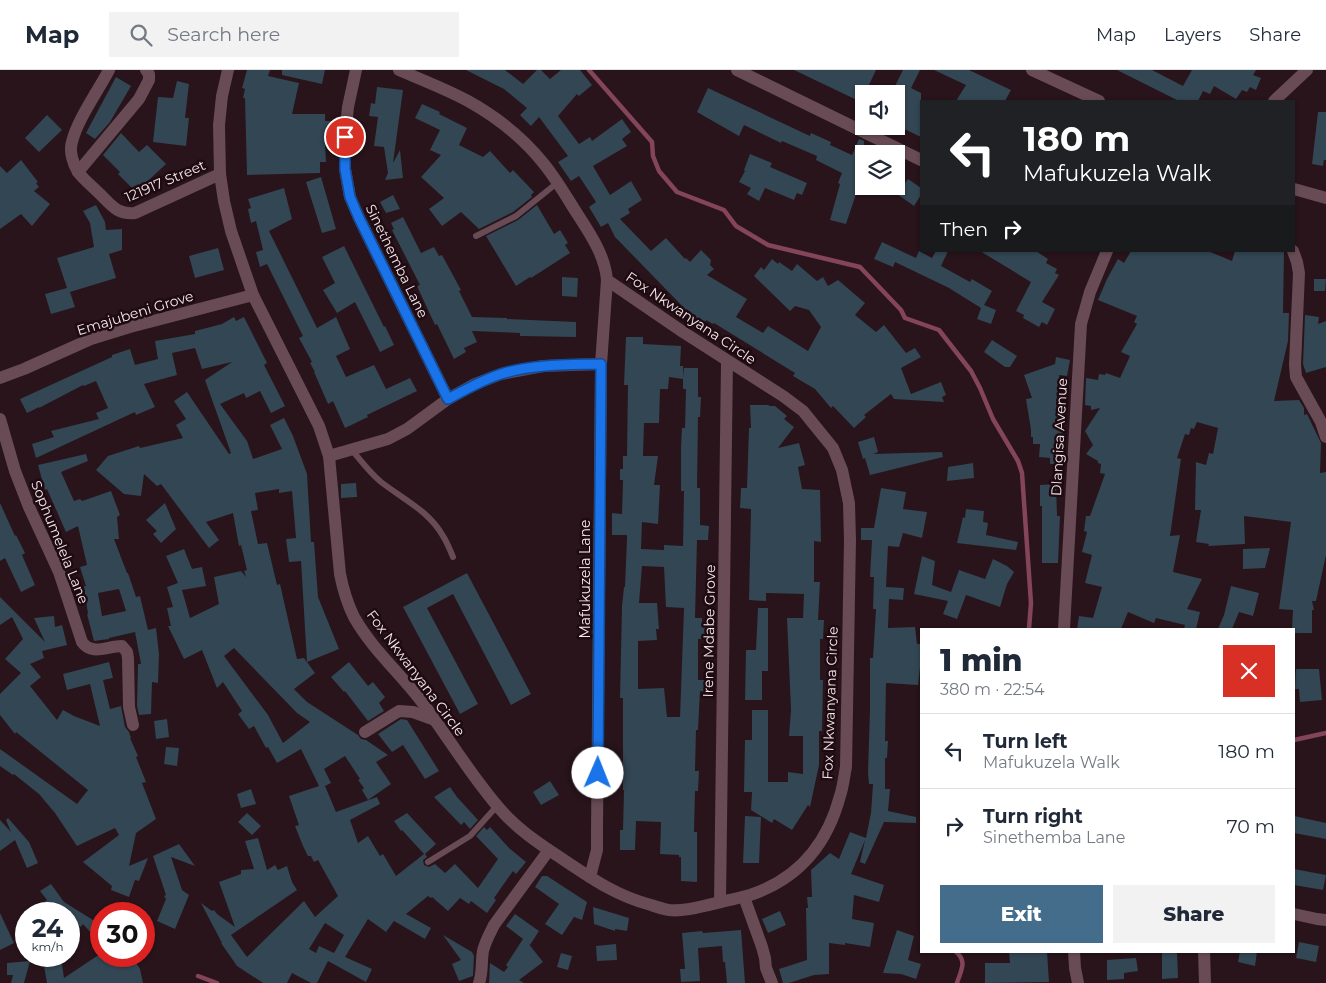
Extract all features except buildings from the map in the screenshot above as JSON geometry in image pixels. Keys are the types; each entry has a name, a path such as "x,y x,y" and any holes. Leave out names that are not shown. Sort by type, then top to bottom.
{"street":[{"path":"109,70 80,122 72,142 72,158 78,172 139,99 149,80 149,74 146,70"},
{"name":"Fox Nkwanyana Circle","path":"228,70 218,125 220,174 231,231 253,295 319,426 329,456 339,567 349,606 364,632 421,701 477,782 497,806 521,829 548,850 590,878 633,900 670,910 688,910 744,897 764,890 786,879 804,864 817,847 840,797 846,767 850,540 849,503 842,470 832,448 803,411 607,280 604,262 595,243 544,164 527,145 492,116 467,101 399,70"},
{"name":"Sinethemba Lane","path":"356,70 348,108 345,137 345,169 350,197 448,399"},
{"path":"737,70 920,160"},
{"path":"1032,70 1097,100"},
{"path":"1275,100 1307,70"},
{"name":"121917 Street","path":"78,172 112,206 125,214 135,213 220,174"},
{"path":"1295,189 1326,198"},
{"name":"Dlangisa Avenue","path":"1064,628 1081,324 1090,292 1107,252"},
{"path":"1293,252 1299,274 1296,377 1321,422 1326,437"},
{"name":"Mafukuzela Lane","path":"590,878 597,850 598,831 601,364 607,280"},
{"name":"Emajubeni Grove","path":"0,378 91,339 253,295"},
{"name":"Irene Mdabe Grove","path":"720,902 727,361"},
{"path":"329,456 388,439 407,429 448,399 501,374 543,366 601,364"},
{"name":"Sophumelela Lane","path":"0,419 15,471 29,507 59,572 82,642 89,649 122,646 127,652 129,707 133,726"},
{"path":"365,732 399,711 413,712 435,720"},
{"path":"479,983 483,967 483,951 487,938 494,925 548,850"},
{"path":"744,897 762,947 766,968 772,983"},
{"path":"1295,914 1326,920"},
{"path":"1074,953 1078,983"},
{"path":"1204,953 1205,983"}],"lane":[{"path":"476,236 516,216 557,183"},
{"path":"352,450 381,481 416,505 429,518 444,537 453,557"},
{"path":"428,862 470,836 497,806"}],"waterway":[{"path":"589,70 652,142 653,156 659,171 677,192 724,210 736,226 768,245 860,267 901,310 905,318 939,330 971,371 993,419 1018,461 1022,473 1031,603 1029,628"},
{"path":"1295,740 1326,733"},
{"path":"957,953 962,962 962,970 957,983"},
{"path":"198,976 217,983"}],"route":[{"path":"345,137 345,169 350,197 448,399 475,384 501,374 543,366 601,364 598,773"}]}
